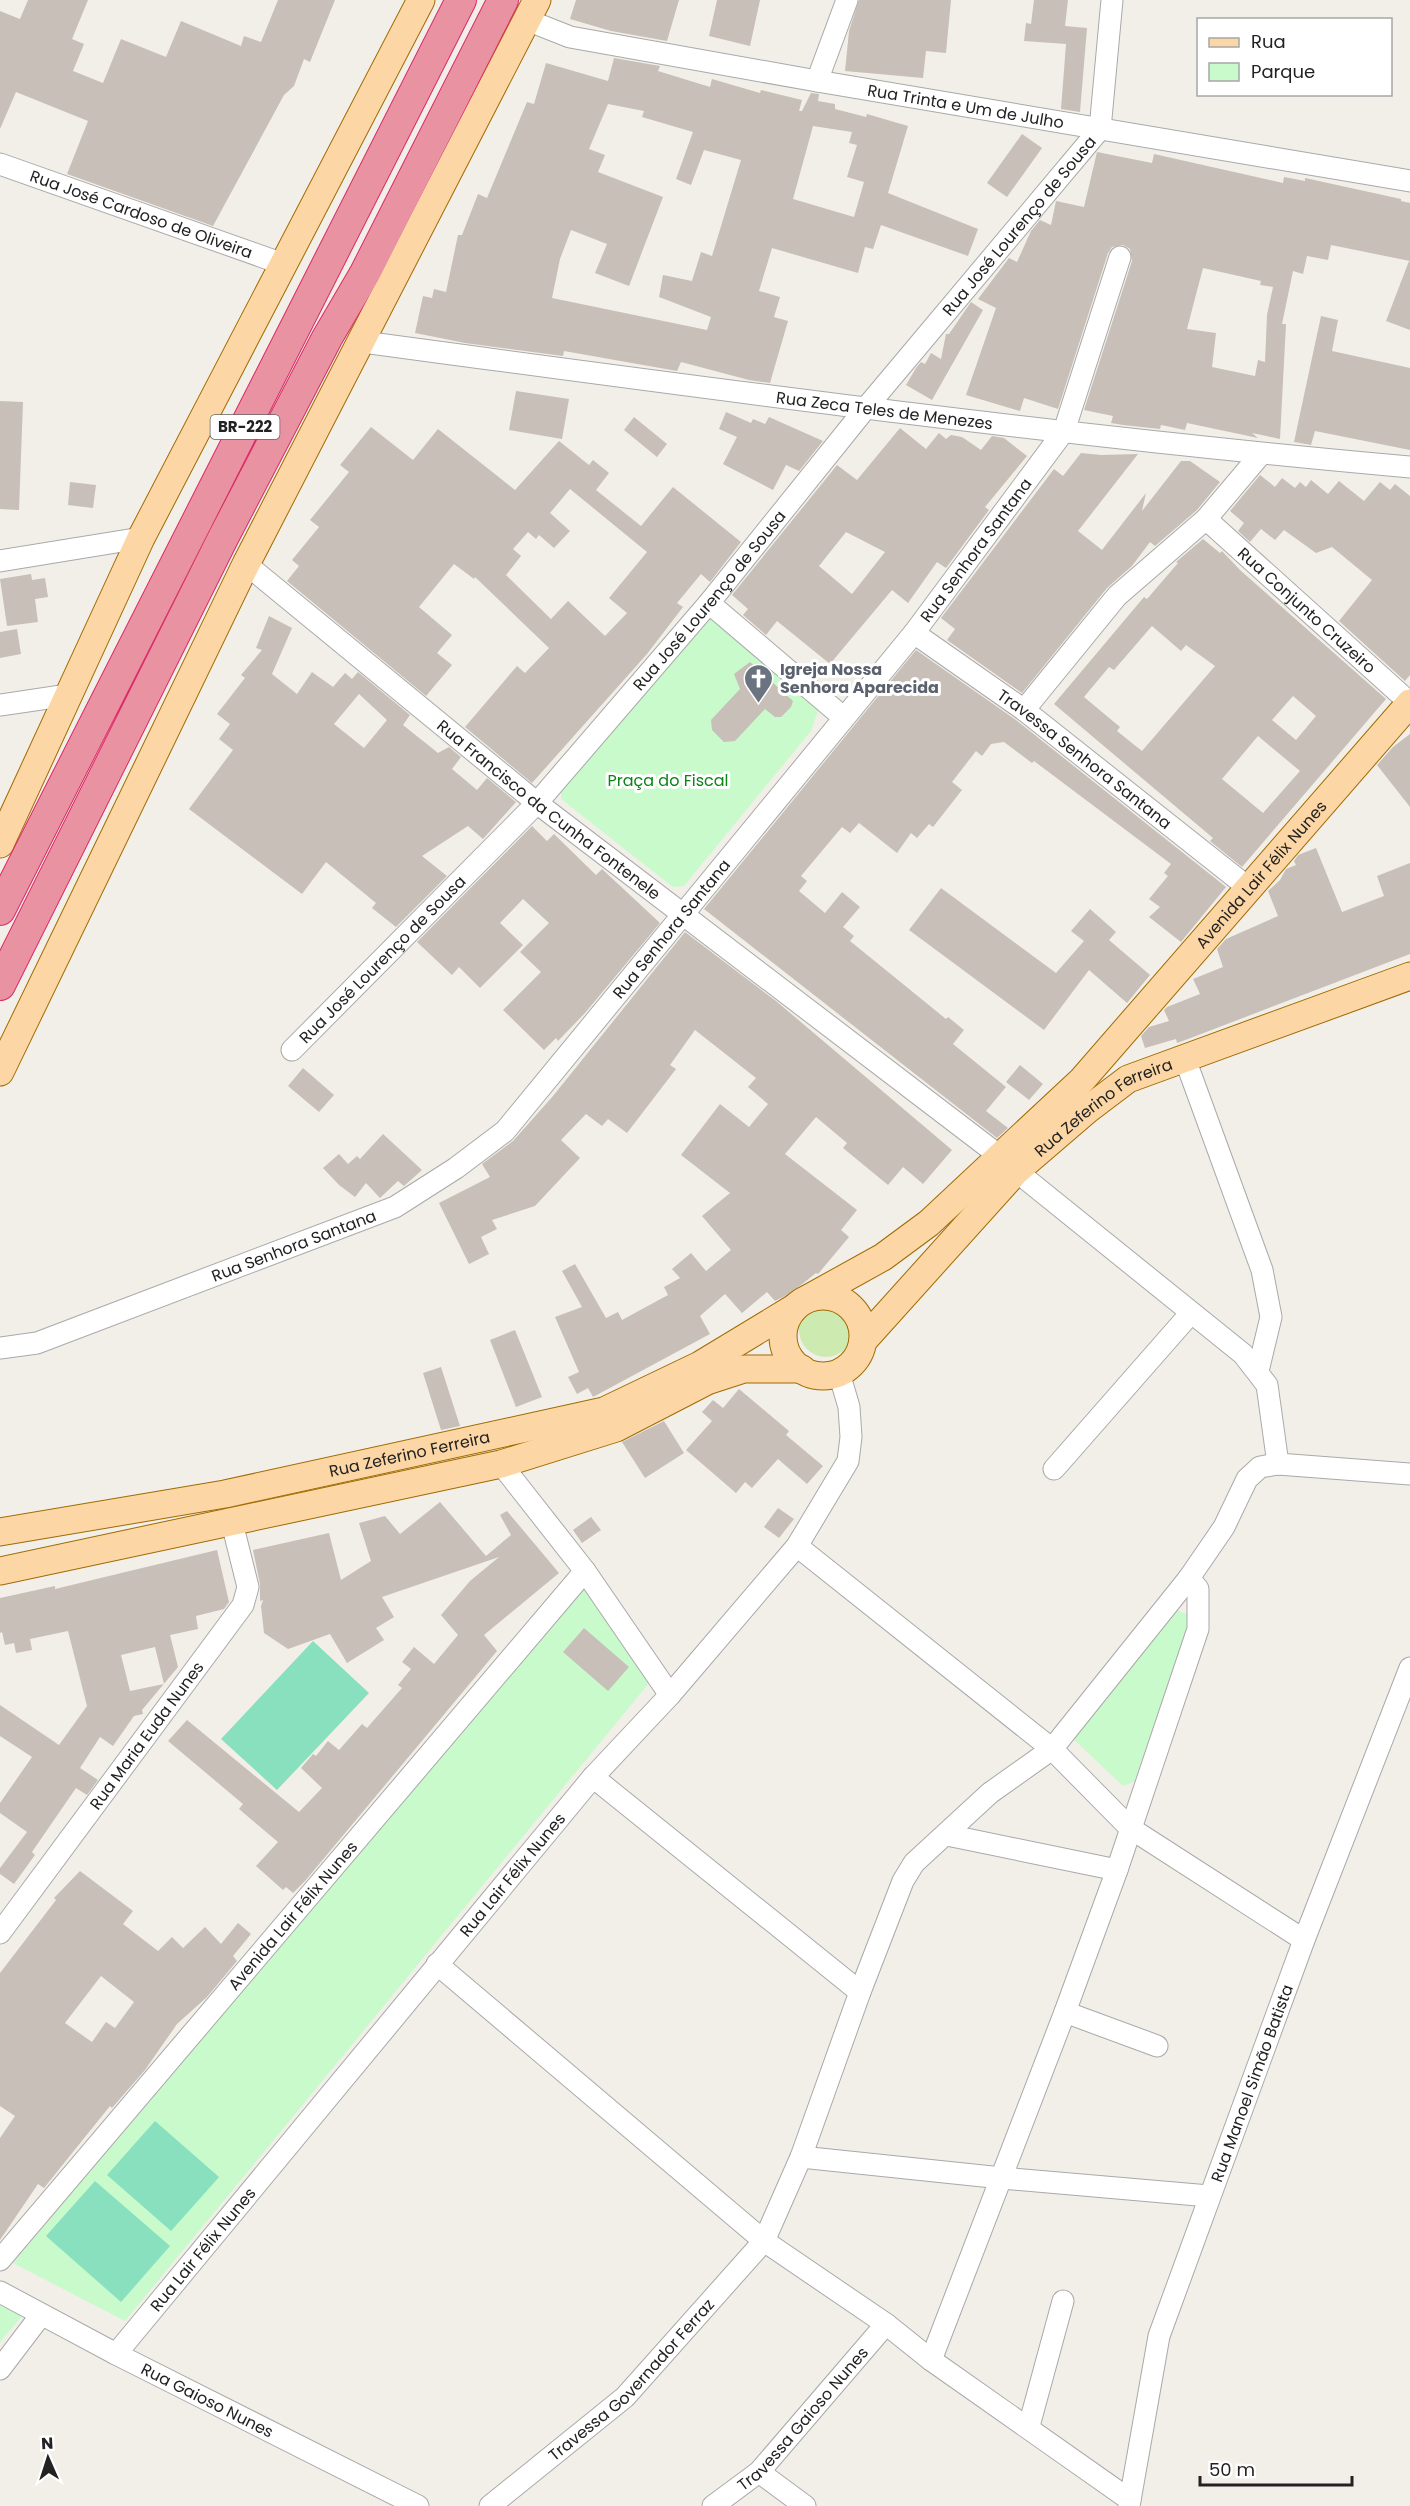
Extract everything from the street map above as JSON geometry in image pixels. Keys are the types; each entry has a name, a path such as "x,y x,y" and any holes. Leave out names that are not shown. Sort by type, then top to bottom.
{"highway":[{"name":"BR-222","path":"0,910 14,849 461,0"},
{"name":"BR-222","path":"0,985 115,751 327,338 365,273 502,0"}],"main road":[{"path":"14,849 68,696 141,538 421,0"},
{"path":"0,1072 246,564 363,342 532,10"},
{"name":"Avenida Lair Félix Nunes","path":"1111,1044 1250,889 1410,703"},
{"name":"Rua Zeferino Ferreira","path":"10,1530 225,1494 604,1411 700,1365 883,1257 1128,1079 1410,976"},
{"path":"1111,1044 1115,1064 1128,1079"},
{"name":"Rua Zeferino Ferreira","path":"863,1341 1111,1044"},
{"path":"822,1296 836,1298 848,1305 857,1315 862,1328 863,1341 858,1355 850,1366 839,1373 826,1376 802,1370 786,1352 783,1329 802,1303 822,1296"},
{"name":"Rua Zeferino Ferreira","path":"0,1571 501,1464 616,1428 707,1381 735,1372 767,1368 802,1370"},
{"path":"10,1530 30,1564"}],"street":[{"path":"817,81 847,0"},
{"path":"1100,129 1112,0"},
{"name":"Rua Trinta e Um de Julho","path":"532,10 570,37 1410,181"},
{"name":"Rua José Lourenço de Sousa","path":"292,1050 537,803 709,603 865,409 1100,129"},
{"name":"Rua José Cardoso de Oliveira","path":"0,164 283,264"},
{"name":"Rua Senhora Santana","path":"0,1348 37,1344 395,1207 456,1168 505,1131 682,912 914,633 1064,431 1120,258"},
{"name":"Rua Zeca Teles de Menezes","path":"363,342 865,409 1261,454 1410,466"},
{"path":"1024,710 1117,596 1206,519 1261,454"},
{"name":"Rua Conjunto Cruzeiro","path":"1206,519 1410,703"},
{"path":"0,561 141,538"},
{"name":"Rua Francisco da Cunha Fontenele","path":"246,564 537,803 1009,1164 1190,1314 1243,1354 1258,1371"},
{"path":"709,603 843,717"},
{"name":"Travessa Senhora Santana","path":"914,633 1024,710 1250,889"},
{"path":"0,705 68,696"},
{"path":"1185,1059 1262,1270 1271,1317 1258,1371 1267,1384 1278,1464 1410,1474"},
{"path":"1054,1468 1190,1314"},
{"name":"Rua Lair Félix Nunes","path":"116,2354 593,1777 670,1695 797,1546 848,1461 851,1437 849,1407 839,1373"},
{"path":"501,1464 585,1571 670,1695"},
{"name":"Travessa Governador Ferraz","path":"490,2506 625,2397 764,2241 801,2157 860,1992 903,1881 914,1863 990,1793 1052,1749 1189,1578 1224,1527 1247,1479 1260,1467 1278,1464"},
{"name":"Rua Maria Euda Nunes","path":"0,1933 243,1605 248,1587 232,1523"},
{"path":"797,1546 1052,1749 1130,1828 1304,1940"},
{"name":"Avenida Lair Félix Nunes","path":"0,2260 585,1571"},
{"path":"931,2360 1117,1870 1198,1629 1198,1589 1189,1578"},
{"name":"Rua Manoel Simão Batista","path":"1129,2503 1159,2336 1304,1940 1410,1668"},
{"path":"593,1777 860,1992"},
{"path":"947,1835 1117,1870"},
{"path":"437,1964 764,2241 886,2324 931,2360 1029,2426 1129,2503"},
{"path":"1065,2012 1157,2046"},
{"path":"801,2157 1209,2196"},
{"name":"Rua Gaioso Nunes","path":"0,2292 116,2354 418,2506"},
{"path":"1029,2426 1063,2301"},
{"path":"0,2368 41,2315"},
{"name":"Travessa Gaioso Nunes","path":"713,2506 759,2472 886,2324"},
{"path":"759,2472 805,2506"}],"green space":[{"name":"Praça do Fiscal","path":"709,614 814,701 818,711 811,731 684,886 673,887 561,799 561,790"},
{"path":"821,1303 831,1303 841,1307 849,1315 853,1330 849,1345 841,1353 831,1357 821,1357 811,1353 803,1345 799,1335 799,1325 803,1315 811,1307"},
{"path":"583,1588 654,1677 125,2321 13,2263"},
{"path":"1177,1610 1186,1614 1191,1621 1134,1782 1123,1786 1069,1735"},
{"path":"313,1641 369,1693 277,1790 221,1739"},
{"path":"155,2121 219,2177 171,2231 107,2175"},
{"path":"95,2181 170,2246 121,2302 46,2236"},
{"path":"0,2303 22,2316 0,2342"}],"building":[{"path":"28,0 88,0 72,39 84,44 73,71 103,83 121,39 166,57 181,21 241,46 244,36 261,42 278,0 335,0 310,62 304,59 294,86 284,95 213,226 67,174 88,121 16,92 0,129 0,11 20,19"},
{"path":"576,0 679,0 667,41 611,31 570,19"},
{"path":"717,0 760,0 750,46 709,36"},
{"path":"859,0 951,0 946,53 926,51 923,78 845,71 849,31"},
{"path":"1034,0 1068,0 1065,26 1087,28 1080,112 1061,109 1066,44 1024,41 1026,23 1031,24"},
{"path":"614,58 660,66 658,71 710,87 712,79 760,93 761,90 802,100 799,111 802,111 811,93 819,94 818,101 835,104 835,109 866,117 867,114 908,126 888,193 978,229 968,256 881,225 873,249 865,247 858,273 772,248 759,291 780,297 774,317 788,321 770,383 749,380 681,362 677,371 564,351 563,356 465,343 415,333 423,296 432,298 434,289 446,292 458,235 462,235 478,194 487,198 527,102 534,104 546,63 608,81","holes":["608,104 644,111 642,117 693,132 676,179 691,185 704,150 741,160 712,256 701,252 692,281 663,275 659,297 711,317 707,330 552,298 560,259 571,230 607,244 595,273 629,286 663,197 598,172 605,155 589,149","813,126 852,132 849,143 857,145 847,177 864,182 854,217 793,199"]},
{"path":"1022,134 1042,148 1007,197 987,183"},
{"path":"1097,152 1152,163 1154,154 1283,183 1284,177 1305,181 1305,178 1401,199 1401,201 1410,203 1410,261 1331,245 1328,260 1307,256 1303,274 1293,271 1282,324 1286,324 1280,439 1252,433 1258,438 1187,423 1185,430 1161,425 1160,429 1123,425 1111,423 1113,416 1084,410 1132,261 1130,249 1123,245 1112,247 1108,253 1058,409 1024,398 1020,411 966,395 996,308 978,299 1009,258 1017,262 1031,231 1040,220 1051,225 1056,201 1084,207","holes":["1203,268 1261,281 1260,285 1273,287 1267,315 1265,362 1258,360 1255,376 1212,367 1216,333 1187,329"]},
{"path":"1410,262 1410,330 1386,321"},
{"path":"971,302 983,310 932,400 906,385 916,368 921,362 925,364 931,353 941,359 946,334 949,334"},
{"path":"1321,316 1338,320 1332,351 1410,368 1410,450 1315,431 1311,445 1294,442"},
{"path":"516,391 569,399 562,439 509,430"},
{"path":"0,401 23,402 19,510 0,509"},
{"path":"726,412 751,423 753,419 765,424 769,417 823,441 799,471 786,465 773,490 723,464 737,437 719,429"},
{"path":"634,417 667,444 657,457 624,430"},
{"path":"371,427 413,460 438,429 515,490 559,441 589,465 593,460 609,473 596,490 641,526 673,487 741,542 710,582 701,574 677,603 683,607 647,654 532,783 465,727 517,666 525,673 549,648 475,577 474,579 454,564 419,607 452,635 437,653 452,665 426,696 287,581 299,566 292,560 319,527 310,520 349,472 340,465","holes":["570,489 647,552 609,598 627,613 605,636 568,601 551,619 506,575 521,556 513,549 528,532 536,539 539,535 554,548 570,531 550,513"]},
{"path":"900,428 926,449 939,433 946,439 951,435 962,437 981,450 992,436 1004,438 1027,456 985,507 989,510 946,568 937,562 908,603 892,590 830,664 777,621 766,635 743,615 748,609 732,595 837,465 857,480","holes":["846,532 885,552 852,594 819,566"]},
{"path":"1081,453 1138,454 1078,531 1102,550 1146,493 1142,511 1181,461 1190,461 1220,482 1197,510 1155,546 1150,542 1132,566 1107,588 1022,693 947,640 955,629 941,618 1054,469 1063,476"},
{"path":"1260,475 1275,487 1282,478 1295,488 1300,482 1306,487 1311,480 1328,494 1339,481 1364,501 1380,482 1390,490 1395,484 1410,496 1410,675 1405,681 1339,621 1372,580 1332,547 1316,553 1284,530 1275,540 1261,529 1250,542 1238,531 1244,523 1230,511"},
{"path":"70,482 96,485 93,508 68,505"},
{"path":"1203,539 1220,553 1222,551 1240,570 1386,699 1242,867 1210,841 1213,838 1054,704 1144,597 1147,599 1178,563 1176,562","holes":["1152,626 1181,651 1186,645 1215,666 1142,751 1117,731 1120,727 1084,697 1109,667 1114,670","1293,696 1316,716 1296,740 1272,720","1258,736 1300,771 1263,813 1222,779"]},
{"path":"31,574 32,580 45,578 48,597 35,599 38,622 7,626 0,579"},
{"path":"269,616 292,628 272,674 297,694 312,672 333,687 345,673 352,679 358,672 410,715 403,725 438,753 449,747 461,757 452,769 477,790 487,778 516,802 483,839 468,826 422,856 447,876 396,927 372,908 376,903 326,862 302,894 189,809 233,750 219,739 230,724 217,714 245,678 241,675 262,650 256,648","holes":["359,694 387,720 364,748 334,724"]},
{"path":"17,629 21,654 0,658 0,632"},
{"path":"916,650 1016,720 1226,887 1181,942 1149,917 1160,907 1149,899 1168,876 1164,873 1171,864 1034,761 1032,763 1004,742 991,744 982,756 976,751 952,782 962,790 933,827 929,824 917,838 911,833 897,853 859,823 850,833 842,827 801,876 807,881 799,891 825,913 842,892 860,907 843,927 854,936 850,941 946,1019 948,1017 964,1030 953,1044 1006,1087 986,1111 1008,1128 997,1138 704,909"},
{"name":"Igreja Nossa Senhora Aparecida","path":"750,662 793,701 791,707 781,717 775,717 765,709 735,741 724,742 712,730 711,720 740,689 734,674"},
{"path":"1410,734 1410,807 1377,765 1393,747"},
{"path":"532,826 547,841 554,834 596,875 602,869 660,923 585,1013 558,1041 556,1038 544,1050 503,1010 541,972 520,952 549,923 523,899 500,923 523,945 480,988 459,967 452,975 417,942"},
{"path":"1316,848 1342,912 1384,896 1377,876 1410,863 1410,954 1177,1043 1176,1039 1145,1048 1141,1036 1149,1027 1169,1021 1164,1010 1167,1007 1200,994 1193,979 1223,967 1217,949 1226,939 1278,916 1268,891 1280,880 1286,869 1296,865 1294,861 1298,855"},
{"path":"941,888 1056,973 1084,941 1071,931 1090,909 1116,932 1109,940 1150,975 1127,1003 1089,970 1044,1030 909,930"},
{"path":"685,932 776,1001 952,1150 923,1184 903,1167 888,1185 843,1148 847,1143 816,1117 785,1154 857,1210 841,1230 849,1237 818,1274 816,1273 791,1293 775,1301 767,1292 742,1313 725,1294 700,1316 710,1334 593,1397 588,1388 577,1394 568,1377 579,1372 555,1317 582,1307 562,1271 575,1264 606,1318 618,1312 622,1320 668,1295 664,1287 680,1278 672,1269 691,1253 706,1271 731,1250 702,1216 730,1193 681,1155 720,1104 749,1127 768,1104 748,1087 756,1078 695,1030 670,1065 676,1069 627,1133 608,1119 602,1126 586,1114 561,1140 580,1158 535,1206 492,1220 497,1229 481,1237 489,1254 469,1264 439,1203 490,1177 482,1164 513,1141 553,1096"},
{"path":"1020,1065 1043,1084 1029,1100 1006,1082"},
{"path":"303,1068 334,1095 319,1112 288,1086"},
{"path":"383,1134 422,1170 404,1186 398,1181 380,1198 366,1183 355,1197 339,1185 323,1168 339,1154 348,1164 357,1156 360,1159"},
{"path":"515,1330 542,1397 516,1407 490,1340"},
{"path":"441,1367 460,1426 441,1430 423,1373"},
{"path":"739,1389 789,1431 786,1435 823,1466 807,1484 778,1459 752,1488 745,1482 736,1493 686,1450 712,1421 702,1412 713,1400 723,1408"},
{"path":"664,1421 684,1453 645,1478 622,1442"},
{"path":"440,1502 486,1556 511,1535 500,1515 507,1511 559,1573 484,1635 497,1651 305,1881 293,1893 286,1887 283,1890 256,1866 278,1842 239,1809 243,1804 168,1741 187,1720 299,1812 322,1788 301,1768 313,1754 316,1756 328,1741 339,1750 362,1724 367,1728 402,1688 398,1685 411,1669 402,1662 414,1647 434,1664 458,1635 441,1615 470,1581 499,1557 382,1597 394,1617 376,1628 384,1640 347,1663 330,1634 288,1649 264,1633 261,1606 263,1600 260,1601 260,1584 253,1550 329,1533 341,1580 371,1561 359,1523 385,1516 400,1534"},
{"path":"778,1508 794,1519 779,1538 764,1527"},
{"path":"591,1517 601,1530 582,1543 573,1530"},
{"path":"217,1550 229,1602 224,1609 196,1616 198,1629 170,1635 178,1667 164,1684 142,1710 143,1714 134,1716 113,1746 100,1737 80,1768 98,1780 87,1795 76,1788 32,1852 35,1855 14,1884 0,1874 0,1868 27,1832 0,1813 0,1803 32,1757 0,1736 0,1705 59,1745 87,1706 68,1631 30,1639 32,1650 16,1653 14,1643 5,1645 2,1632 0,1633 0,1598 55,1586 55,1589","holes":["155,1647 164,1684 130,1691 121,1655"]},
{"path":"584,1628 629,1667 608,1691 563,1652"},
{"path":"80,1871 133,1911 123,1924 158,1951 172,1937 183,1948 205,1927 221,1944 238,1923 251,1934 233,1956 237,1961 207,1997 177,2024 145,2070 112,2108 110,2106 44,2188 38,2184 0,2240 0,2138 15,2116 0,2106 0,1973 56,1900 54,1898","holes":["101,1976 134,2002 115,2028 106,2022 92,2042 65,2023"]}],"place":[{"name":"Igreja Nossa Senhora Aparecida","path":"759,704"}]}
